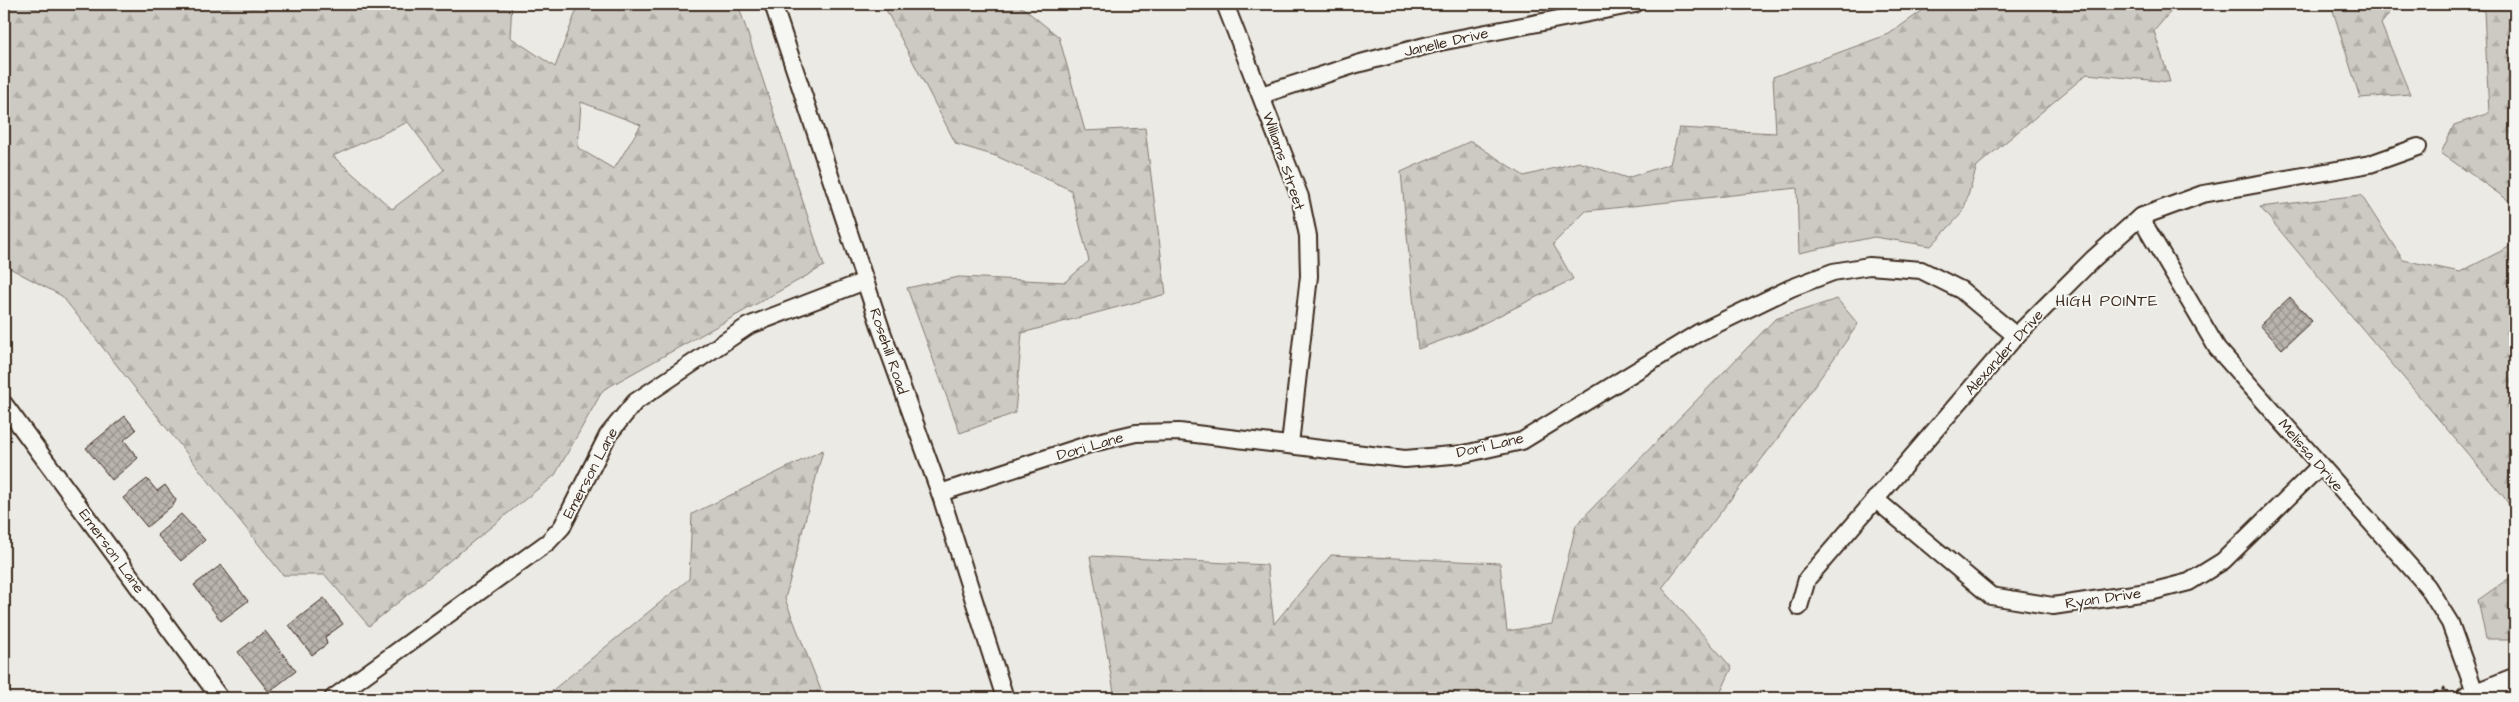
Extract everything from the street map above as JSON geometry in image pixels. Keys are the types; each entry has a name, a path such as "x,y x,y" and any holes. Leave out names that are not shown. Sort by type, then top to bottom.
{"street":[{"name":"Rosehill Road","path":"773,4 865,281 940,493 1005,698"},
{"name":"Williams Street","path":"1225,4 1300,197 1308,236 1309,276 1290,444"},
{"name":"Janelle Drive","path":"1261,95 1357,64 1440,42 1635,4"},
{"name":"Alexander Drive","path":"1798,607 1807,579 2016,336 2094,259 2140,217 2203,194 2370,164 2418,147"},
{"name":"Melissa Drive","path":"2140,217 2217,348 2427,586 2450,624 2472,697"},
{"name":"Dori Lane","path":"940,493 1093,443 1136,433 1179,432 1404,459 1464,454 1522,441 1698,334 1791,288 1833,272 1869,266 1921,270 1961,290 2016,336"},
{"name":"Emerson Lane","path":"333,698 548,542 562,527 608,435 635,402 748,326 865,281"},
{"name":"Emerson Lane","path":"4,404 220,698"},
{"name":"Ryan Drive","path":"1875,499 1990,596 2053,606 2154,591 2188,582 2222,561 2320,466"},
{"path":"2472,697 2515,679"}],"path":[{"path":"2419,698 2448,688"}],"green space":[{"path":"4,4 512,4 510,37 555,67 579,4 738,4 824,266 603,390 555,475 369,626 325,575 283,575 62,296 4,265","holes":["581,102 641,125 614,169 578,148","408,122 444,170 392,209 333,156"]},
{"path":"883,4 1018,4 1059,37 1085,131 1145,128 1166,294 1022,333 1015,413 960,433 907,288 959,277 1065,282 1089,261 1071,190 996,156 956,144"},
{"path":"1932,4 2177,4 2154,31 2170,82 2087,74 1977,166 1963,212 1931,246 1874,237 1799,253 1797,188 1586,211 1553,244 1573,279 1470,330 1418,349 1401,172 1471,141 1524,176 1579,162 1627,178 1670,164 1679,128 1776,133 1773,77 1889,34"},
{"path":"2331,4 2396,4 2381,24 2410,94 2360,98"},
{"path":"2468,4 2515,4 2515,205 2441,153 2454,125 2489,113 2484,11"},
{"path":"2361,195 2403,260 2460,272 2509,247 2515,211 2515,514 2504,497 2260,207"},
{"path":"1837,299 1858,324 1778,438 1662,588 1732,668 1718,698 1115,698 1090,556 1267,565 1274,624 1331,555 1500,563 1507,631 1552,624 1576,525 1775,319"},
{"path":"823,450 785,599 824,698 543,698 689,579 692,514"},
{"path":"2515,574 2515,639 2486,639 2478,600"}],"building":[{"path":"2290,297 2312,321 2282,349 2260,325"},
{"path":"125,416 136,430 124,440 138,458 112,480 86,448"},
{"path":"147,479 157,491 165,485 176,500 174,504 147,527 123,498"},
{"path":"181,514 205,540 181,561 157,535"},
{"path":"221,565 248,601 221,621 194,585"},
{"path":"324,598 343,624 325,637 327,644 312,655 289,625"},
{"path":"265,631 296,671 269,692 238,652"}],"district":[{"name":"HIGH POINTE","path":"2107,300"}]}
